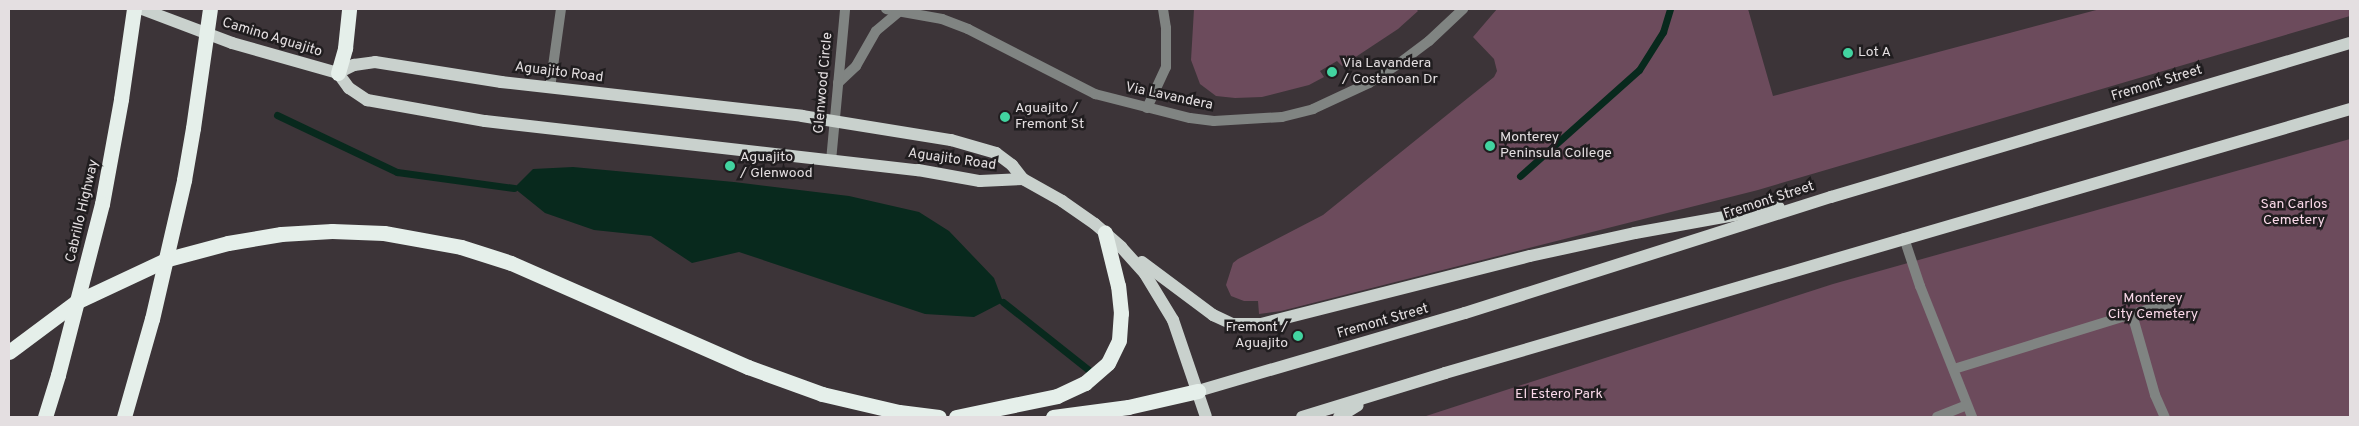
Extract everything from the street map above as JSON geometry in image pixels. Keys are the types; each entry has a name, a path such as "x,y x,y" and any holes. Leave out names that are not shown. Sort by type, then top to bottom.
{"highway":[{"name":"Cabrillo Highway","path":"44,417 58,374 90,255 112,152 134,9"},
{"path":"124,417 152,319 184,180 210,9"},
{"path":"338,73 345,48 349,9"},
{"path":"9,352 76,302 168,259 228,243 281,234 332,231 384,233 461,247 512,262 748,367 822,394 899,412 939,417"},
{"path":"956,417 1057,396 1085,383 1108,363 1119,340 1121,313 1118,286 1105,233"},
{"path":"1053,417 1128,407 1198,391"}],"main road":[{"name":"Camino Aguajito","path":"142,9 232,43 338,73"},
{"name":"Fremont Street","path":"1198,391 1465,313 1830,197 2350,42"},
{"name":"Aguajito Road","path":"375,62 550,88 835,121 971,145 996,153 1012,165 1023,179 980,181 918,170 515,125 429,112 357,95 338,73 360,63 375,62"},
{"path":"1302,417 1904,238 2350,109"},
{"path":"1023,179 1072,207 1164,280 1213,314 1232,324 1261,324 1540,254 1635,233 1830,197"},
{"path":"1105,233 1139,267 1165,304 1180,336 1206,417"},
{"path":"1339,417 1370,397"}],"street":[{"path":"550,88 561,9"},
{"name":"Glenwood Circle","path":"831,161 845,9"},
{"name":"Via Lavandera","path":"886,9 942,19 968,29 1095,94 1147,108 1214,121 1282,117 1313,109 1369,83 1401,62 1429,41 1463,9"},
{"path":"1147,108 1166,67 1167,48 1163,9"},
{"path":"838,83 856,66 876,31 900,11"},
{"path":"1904,238 1920,286 1972,417"},
{"path":"1954,369 2172,303"},
{"path":"2132,314 2155,395 2164,417"},
{"path":"1937,417 1967,405"}],"green space":[{"path":"1194,9 1416,9 1418,11 1398,29 1342,66 1337,61 1320,71 1324,77 1309,85 1262,97 1235,98 1216,96 1200,84 1191,60"},
{"path":"1497,9 1748,9 1773,96 2100,9 2350,9 2350,16 1758,190 1281,311 1259,314 1258,301 1244,301 1231,296 1226,285 1233,263 1323,215 1494,77 1497,71 1494,59 1473,37"},
{"name":"Monterey City Cemetery","path":"2350,139 2350,417 1423,417 1833,284"}],"shaded area":[{"path":"573,167 734,182 849,196 919,212 949,231 994,278 1003,302 974,317 925,314 739,252 692,263 651,236 594,230 545,213 514,188 533,169"}],"waterway":[{"path":"1520,176 1639,70 1663,32 1670,9"},
{"path":"277,115 397,172 514,188"},
{"path":"1003,302 1090,371"}],"place":[{"name":"Lot A","path":"1848,53"},
{"name":"Via Lavandera / Costanoan Dr","path":"1332,72"},
{"name":"Aguajito / Fremont St","path":"1005,117"},
{"name":"Monterey Peninsula College","path":"1490,146"},
{"name":"Aguajito / Glenwood","path":"730,166"},
{"name":"Fremont / Aguajito","path":"1298,336"}],"park label":[{"name":"San Carlos Cemetery","path":"2294,214"},
{"name":"El Estero Park","path":"1559,395"}]}
